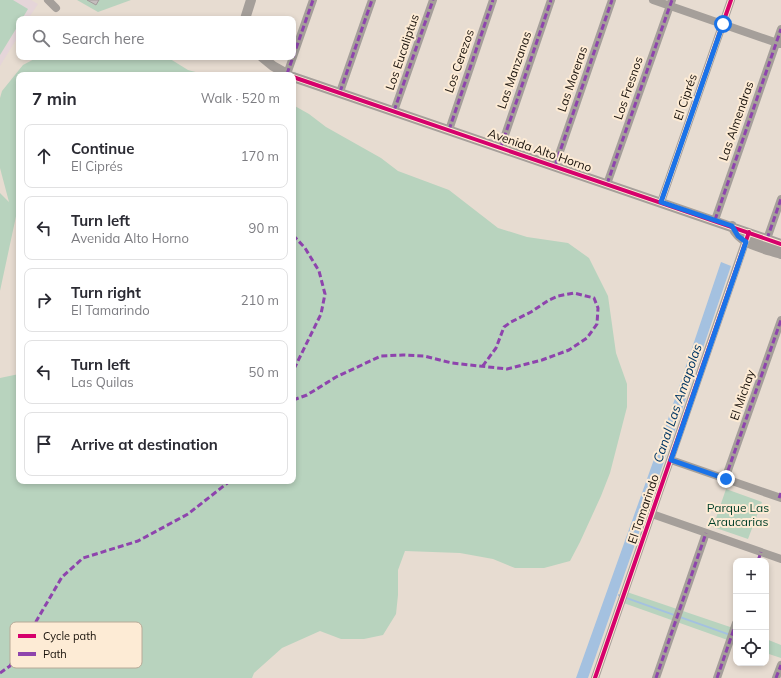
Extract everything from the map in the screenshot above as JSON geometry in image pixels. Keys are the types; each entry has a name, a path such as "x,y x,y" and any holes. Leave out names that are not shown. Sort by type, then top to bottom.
{"street":[{"path":"48,0 56,8"},
{"path":"246,16 251,0"},
{"path":"296,48 313,0"},
{"path":"340,92 372,0"},
{"name":"Los Eucaliptus","path":"394,111 433,0"},
{"name":"Los Cerezos","path":"449,130 493,0"},
{"name":"Las Manzanas","path":"500,147 551,0"},
{"name":"Las Moreras","path":"555,166 612,0"},
{"path":"653,0 670,3 779,44"},
{"name":"El Ciprés","path":"661,202 731,0"},
{"name":"Los Fresnos","path":"607,184 670,3"},
{"name":"Las Almendras","path":"714,220 779,44 781,29"},
{"name":"Avenida Alto Horno","path":"266,60 284,72"},
{"path":"290,72 292,60"},
{"name":"Avenida Alto Horno","path":"296,77 732,226 747,237 781,254"},
{"path":"767,239 781,199"},
{"name":"Avenida Alto Horno","path":"747,237 767,239 781,244"},
{"name":"El Tamarindo","path":"595,678 747,237"},
{"name":"El Michay","path":"726,479 781,320"},
{"path":"671,460 780,496"},
{"path":"652,514 781,559"},
{"path":"656,678 706,533"},
{"path":"759,558 761,552"},
{"path":"717,678 734,630"},
{"path":"776,678 781,665"}],"shaded area":[{"path":"0,0 31,0 38,4 30,16 16,16 16,40 0,66"}],"green space":[{"path":"0,0 13,0 28,9 24,16 16,16 16,29 0,55"},
{"path":"77,0 131,0 98,12"},
{"path":"32,60 172,60 188,70 196,72 17,72 23,65"},
{"path":"16,74 16,216 0,291 0,193 9,202 0,168 0,98 2,91"},
{"path":"296,107 309,114 326,127 381,158 398,171 449,190 498,228 527,237 568,243 589,258 608,296 616,353 627,384 627,407 610,473 601,496 570,561 544,568 515,568 493,559 460,553 405,551 398,570 396,614 383,635 364,639 341,639 320,631 282,648 254,673 252,678 0,678 0,378 16,375 16,484 296,484"},
{"name":"Parque Las Araucarias","path":"726,489 762,502 748,539 713,527"},
{"path":"621,590 733,628 733,642 618,601"},
{"path":"769,640 781,645 781,658 769,654"}],"water":[{"name":"Canal Las Amapolas","path":"721,262 731,266 672,439 588,678 576,678 663,434"},
{"path":"618,594 733,635 733,637 618,596"}],"building":[{"path":"87,0 99,0 96,5"}],"marked path":[{"path":"296,48 313,0"},
{"path":"340,92 372,0"},
{"path":"394,111 433,0"},
{"path":"449,130 493,0"},
{"path":"501,147 551,0"},
{"path":"555,166 612,0"},
{"path":"607,184 672,0"},
{"path":"715,220 781,29"},
{"path":"288,72 292,60"},
{"path":"767,239 781,199"},
{"path":"296,238 305,248 319,271 325,294 321,314 296,365"},
{"path":"574,293 594,298 598,308 597,324 587,338 569,350 542,360 507,369 482,366 496,348 504,327 511,322 558,296 574,293"},
{"path":"725,479 781,320"},
{"path":"296,399 307,395 336,377 381,356 424,356 452,363 482,366"},
{"path":"36,622 62,577 83,558 138,541 188,514 226,484"},
{"path":"779,498 781,493"},
{"path":"656,678 706,533"},
{"path":"759,558 761,552"},
{"path":"717,678 734,630"},
{"path":"776,678 781,665"},
{"path":"0,673 10,666"}],"cycle path":[{"path":"661,202 731,0"},
{"path":"296,78 781,244"},
{"path":"595,678 749,232"}],"route":[{"path":"723,24 661,202 732,226 738,236 746,242 671,460 726,479"}]}
